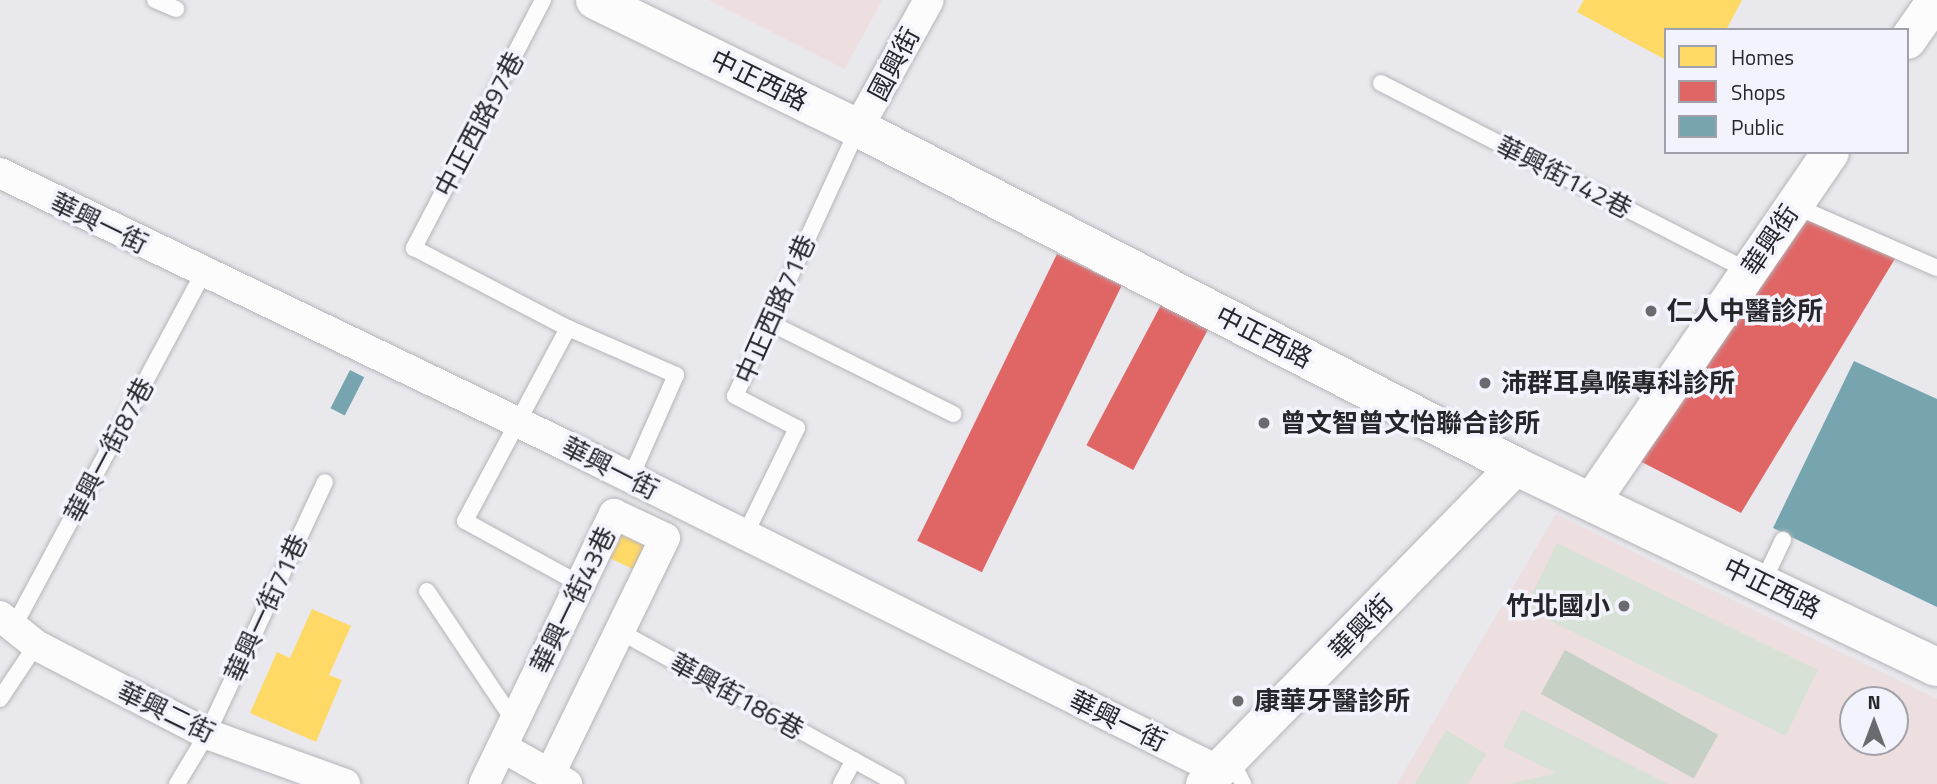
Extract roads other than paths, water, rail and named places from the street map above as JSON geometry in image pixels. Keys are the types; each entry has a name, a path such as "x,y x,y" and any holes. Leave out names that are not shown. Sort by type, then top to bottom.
{"main road":[{"name":"中正西路","path":"595,0 858,128 1515,466 1937,667"}],"street":[{"name":"國興街","path":"858,128 929,0"},
{"path":"1909,37 1934,0"},
{"name":"華興街","path":"1591,501 1829,154"},
{"name":"華興一街","path":"0,173 203,274 519,423 1224,775"},
{"name":"華興街","path":"1224,775 1515,466"},
{"name":"華興一街43巷","path":"484,784 614,514 665,538 620,631 559,779"},
{"name":"華興二街","path":"17,629 207,734 345,784"},
{"path":"508,734 559,779"}],"lane":[{"path":"155,0 176,9"},
{"name":"中正西路97巷","path":"543,0 414,248 568,328"},
{"name":"華興街142巷","path":"1381,83 1748,271"},
{"name":"中正西路71巷","path":"745,536 797,428 736,396 858,128"},
{"path":"1793,205 1937,268"},
{"name":"華興一街87巷","path":"0,699 17,629 203,274"},
{"path":"768,322 953,415"},
{"path":"580,584 465,521 568,328 676,375 629,479"},
{"name":"華興一街71巷","path":"177,784 207,734 325,482"},
{"path":"1762,584 1783,540"},
{"path":"426,591 508,734"},
{"name":"華興街186巷","path":"620,631 897,784"},
{"path":"841,784 854,760"}],"place":[{"name":"仁人中醫診所","path":"1651,311"},
{"name":"沛群耳鼻喉專科診所","path":"1485,383"},
{"name":"曾文智曾文怡聯合診所","path":"1264,423"},
{"name":"竹北國小","path":"1624,606"},
{"name":"康華牙醫診所","path":"1238,701"}]}
